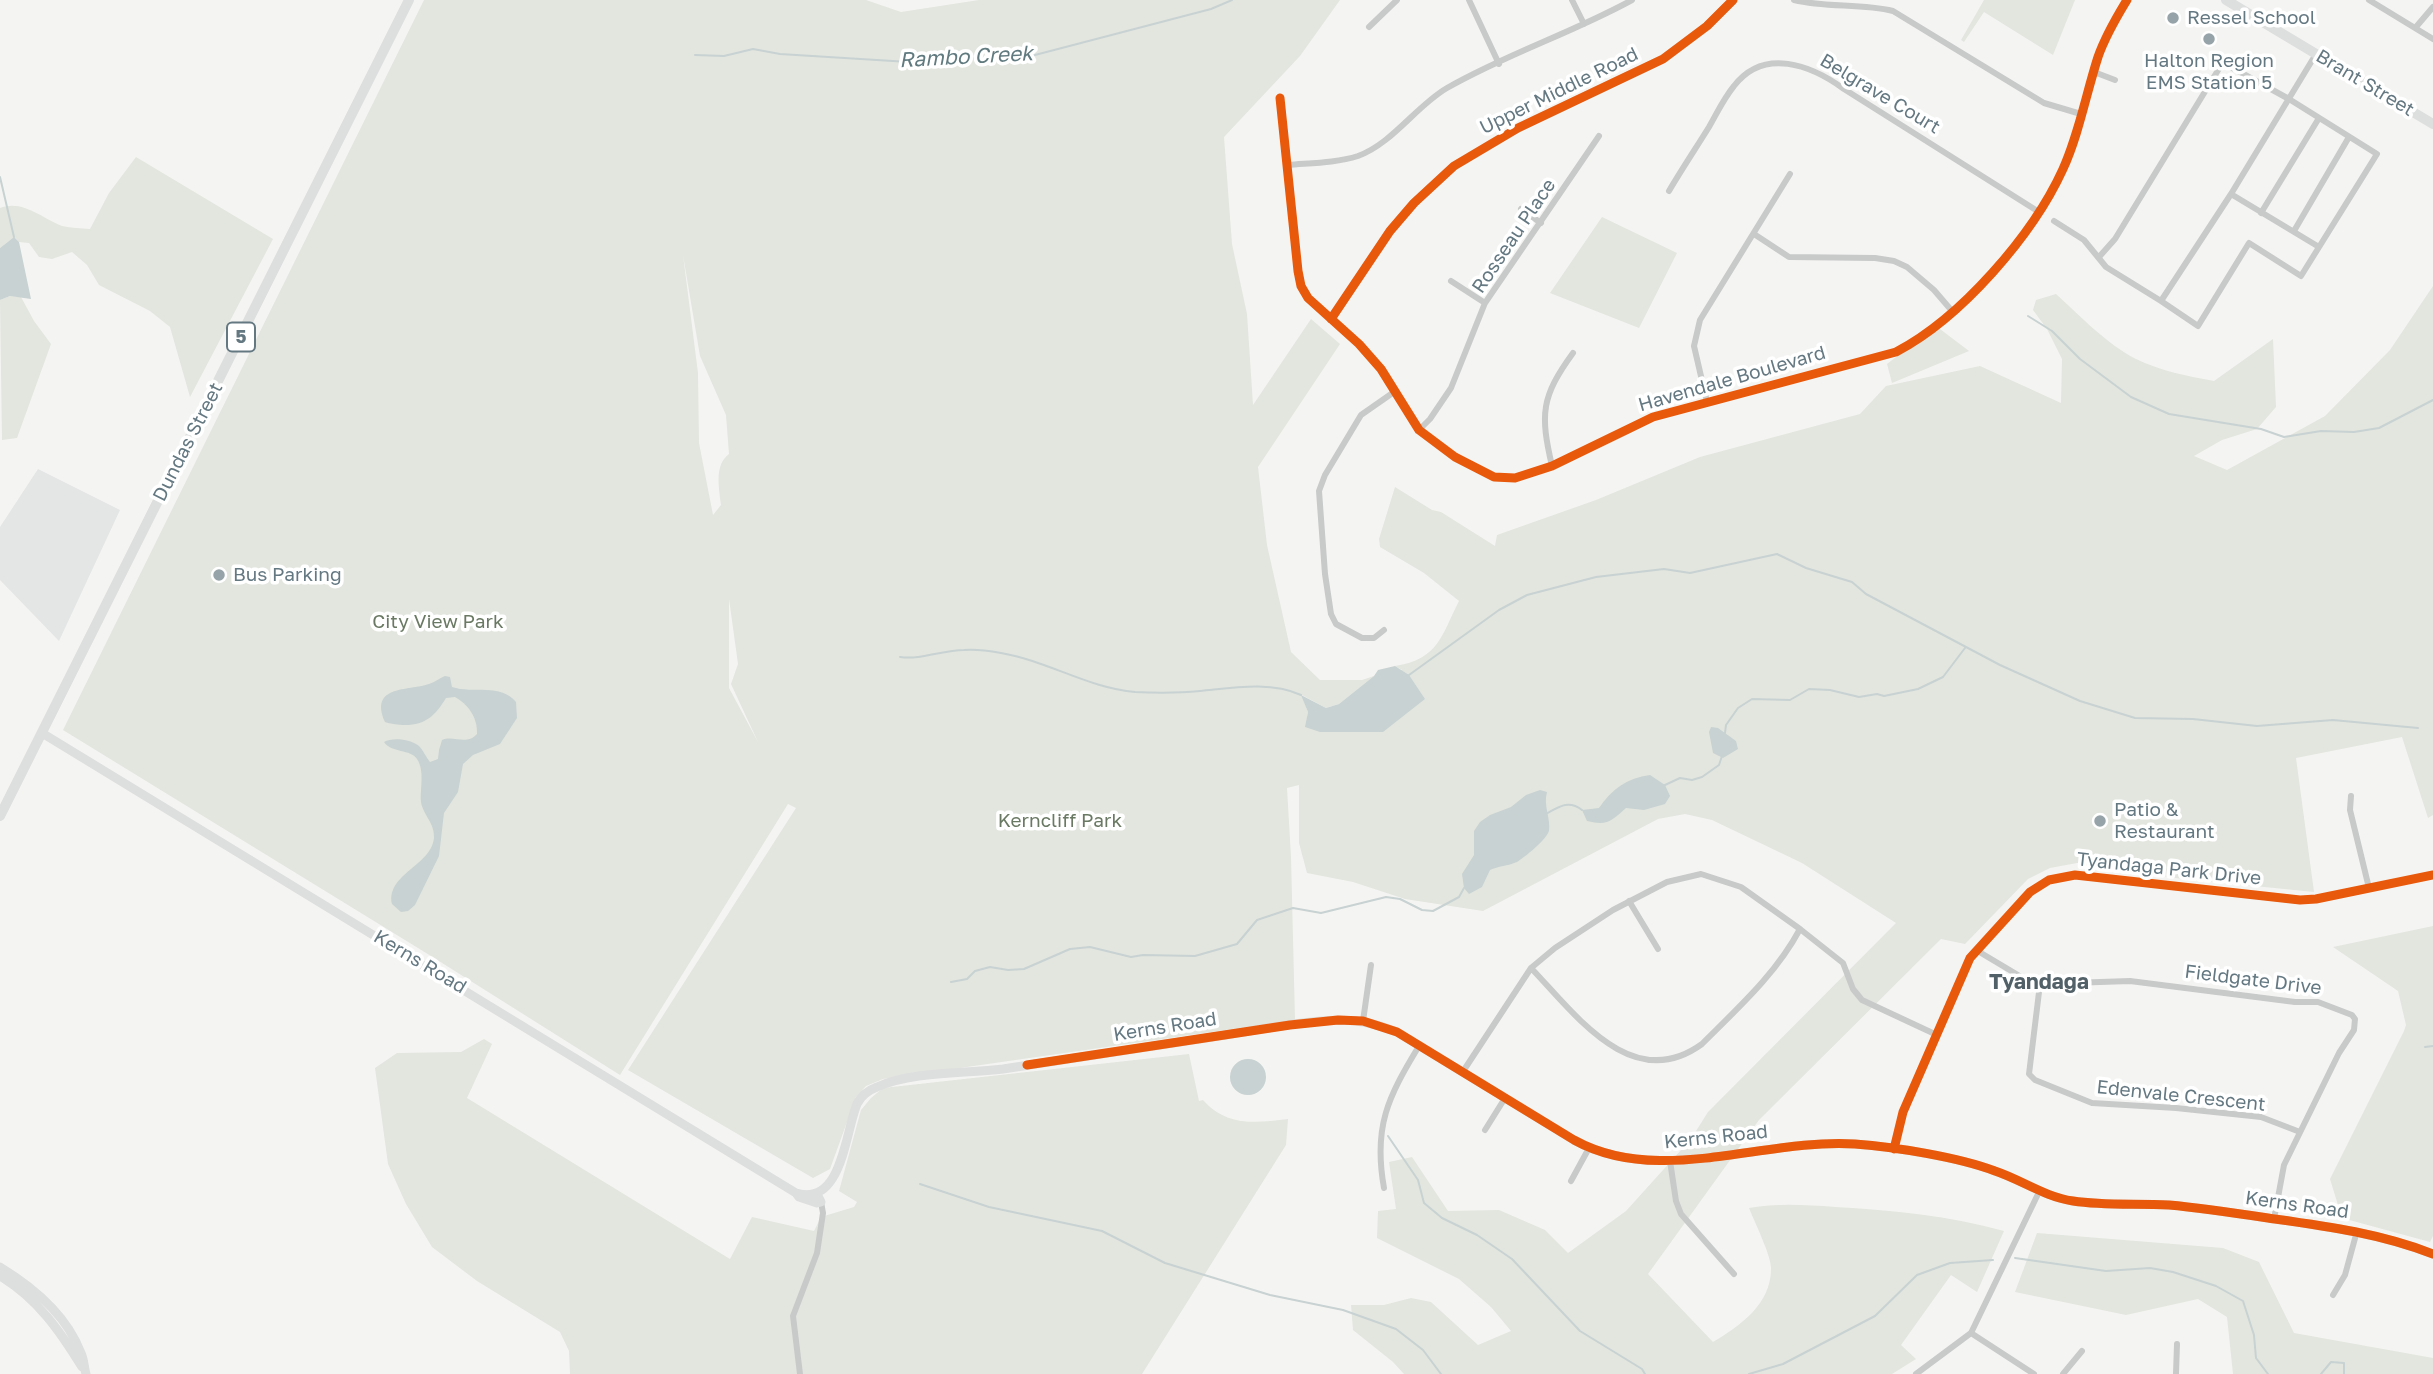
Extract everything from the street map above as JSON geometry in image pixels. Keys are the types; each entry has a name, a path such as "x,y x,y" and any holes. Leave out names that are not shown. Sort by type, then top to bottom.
{"main road":[{"name":"Dundas Street","path":"43,733 409,0"},
{"name":"Brant Street","path":"2226,0 2433,124"},
{"name":"5","path":"0,816 43,733"}],"street":[{"path":"1369,27 1397,0"},
{"path":"1469,0 1499,64"},
{"path":"1572,0 1584,24"},
{"path":"1288,165 1340,160 1359,155 1376,145 1446,89 1604,16 1632,0"},
{"name":"Upper Middle Road","path":"1331,319 1390,231 1414,203 1454,166 1518,128 1663,59 1707,26 1733,0"},
{"path":"1794,0 1815,4 1877,7 1893,11 2044,103 2081,114"},
{"name":"Havendale Boulevard","path":"1280,98 1301,286 1308,298 1359,344 1381,369 1419,430 1455,457 1494,477 1514,478 1552,466 1653,417 1896,352 1913,343 1952,311 2020,241 2039,212 2064,167 2108,34 2127,0"},
{"path":"2369,0 2433,39"},
{"path":"2416,27 2433,7"},
{"path":"2161,301 2231,194 2316,54"},
{"name":"Belgrave Court","path":"1669,191 1735,84 1760,66 1774,62 1794,63 1824,74 1843,89 2039,212"},
{"path":"2054,221 2084,240 2106,267 2198,326 2249,243 2301,276 2377,154 2289,99 2227,65 2220,67 2115,239 2099,257"},
{"path":"2094,72 2115,80"},
{"path":"2261,213 2319,118"},
{"name":"Rosseau Place","path":"1419,430 1451,388 1485,303 1600,136"},
{"path":"2294,231 2349,137"},
{"path":"1707,402 1695,346 1700,320 1790,174"},
{"path":"2231,194 2319,247"},
{"path":"1521,209 1541,223"},
{"path":"1754,234 1789,257 1875,258 1894,261 1907,267 1952,311"},
{"path":"1451,281 1485,303"},
{"path":"1552,466 1544,429 1544,413 1552,384 1573,352"},
{"path":"1384,630 1374,638 1362,638 1336,624 1331,614 1319,491 1325,475 1361,415 1394,392"},
{"name":"Kerns Road","path":"43,733 796,1193 805,1195 819,1198 826,1189 836,1169 857,1105 873,1088 893,1081 999,1069 1338,1020 1363,1021 1397,1032 1588,1148 1605,1154 1638,1160 1670,1161 1826,1144 1856,1144 1894,1149 1993,1170 2039,1192 2070,1201 2090,1204 2168,1205 2357,1231 2403,1242 2433,1254"},
{"path":"2351,796 2350,810 2369,888"},
{"path":"1462,1073 1531,968 1555,948 1629,901 1667,881 1701,874 1741,887 1800,929 1843,963 1853,989 1862,1000 1937,1035"},
{"name":"Tyandaga Park Drive","path":"1894,1149 1903,1112 1964,969 1976,950 2030,892 2049,880 2075,874 2300,900 2433,875"},
{"path":"1629,901 1658,949"},
{"path":"1531,968 1604,1042 1623,1054 1655,1061 1689,1053 1702,1044 1771,974 1786,956 1800,929"},
{"name":"Fieldgate Drive","path":"1976,950 2023,978 2040,984 2130,981 2295,1002 2318,1002 2349,1013 2355,1020 2354,1030 2339,1053 2284,1165 2274,1219"},
{"path":"1363,1021 1371,965"},
{"name":"Edenvale Crescent","path":"2040,984 2033,1052 2029,1065 2029,1074 2035,1080 2092,1103 2261,1117 2300,1132"},
{"path":"1384,1188 1379,1160 1384,1116 1396,1084 1419,1046"},
{"path":"1485,1130 1505,1098"},
{"path":"1571,1181 1588,1148"},
{"path":"1670,1161 1676,1201 1681,1214 1734,1274"},
{"path":"1916,1374 1971,1333 2039,1192"},
{"path":"800,1374 793,1317 817,1253 823,1213 819,1198"},
{"path":"2333,1295 2344,1275 2357,1231"},
{"path":"0,1267 58,1314 82,1354 85,1373"},
{"path":"0,1276 46,1315 65,1338 85,1373"},
{"path":"1971,1333 2035,1374"},
{"path":"2176,1374 2177,1344"},
{"path":"2063,1374 2082,1351"}],"shaded area":[{"path":"14,237 19,242 31,299 10,296 0,300 0,248"},
{"path":"38,469 120,510 59,641 0,580 0,527"},
{"path":"1395,666 1409,675 1425,699 1383,732 1320,732 1305,727 1308,712 1301,695 1326,708 1339,704 1378,670"},
{"path":"445,676 450,677 452,687 495,691 510,696 516,702 517,718 500,744 473,755 463,764 458,792 444,813 439,856 415,905 408,911 401,912 392,904 392,894 402,877 431,848 434,833 421,802 422,774 417,759 391,748 384,742 407,740 419,746 430,762 438,759 442,740 469,739 477,734 477,728 471,712 455,697 446,698 429,719 410,725 385,722 381,710 382,701 393,692 429,684"},
{"path":"1711,727 1718,728 1736,741 1738,749 1723,758 1713,753 1709,732"},
{"path":"1650,775 1665,785 1670,796 1665,804 1644,810 1626,808 1605,823 1587,821 1582,810 1599,808 1609,795 1621,786"},
{"path":"1540,790 1547,792 1547,835 1517,862 1490,870 1482,887 1469,894 1464,888 1462,874 1474,855 1474,831 1480,822 1511,807 1526,795"},
{"path":"1248,1059 1260,1065 1266,1077 1260,1089 1248,1095 1236,1089 1230,1077 1236,1065"}],"green space":[{"path":"424,0 866,0 901,12 979,0 1340,0 1300,56 1224,137 1232,244 1247,314 1253,405 1311,319 1340,344 1258,467 1267,545 1291,652 1320,680 1362,680 1374,676 1339,704 1326,708 1302,695 1307,717 1352,703 1402,670 1395,666 1410,663 1430,652 1437,644 1459,601 1424,573 1380,547 1379,539 1395,487 1495,546 1497,535 1596,500 1700,457 1860,414 1886,386 1980,366 2061,403 2062,359 2047,329 2033,310 2036,300 2056,294 2125,353 2174,373 2214,381 2273,339 2276,407 2257,429 2222,440 2194,456 2227,470 2325,416 2390,350 2433,286 2433,815 2428,818 2402,737 2296,758 2314,892 2175,878 2077,863 2050,868 2028,879 1965,944 1941,939 1759,1120 1648,1274 1713,1342 1752,1313 1770,1282 1771,1263 1749,1208 1792,1205 1878,1210 1921,1214 2004,1231 1977,1292 1951,1275 1901,1345 1916,1359 1892,1374 1404,1374 1353,1330 1351,1305 1384,1305 1411,1298 1431,1302 1478,1345 1511,1331 1491,1307 1459,1279 1377,1238 1378,1211 1396,1209 1389,1162 1412,1157 1448,1211 1499,1210 1545,1230 1568,1253 1626,1211 1691,1139 1708,1112 1896,923 1802,863 1712,820 1685,814 1658,819 1483,911 1405,899 1353,882 1307,873 1299,843 1299,785 1287,788 1295,1020 883,1079 866,1086 856,1097 830,1169 813,1178 628,1070 796,808 788,804 620,1075 63,730","holes":["683,255 700,356 726,415 729,454 719,470 721,505 713,515 699,443 698,373","729,599 738,664 731,684 758,742 729,688"]},
{"path":"1984,0 2075,0 2053,55 1984,12 1964,42 1961,40"},
{"path":"136,157 273,239 190,397 170,327 150,311 99,285 87,265 72,252 52,259 39,257 29,243 19,242 14,237 0,248 0,208 8,206 24,208 62,226 90,229 109,193"},
{"path":"1602,217 1677,253 1639,328 1550,293"},
{"path":"10,296 21,297 51,344 17,438 2,440 0,300"},
{"path":"1936,326 1969,351 1892,383 1887,364"},
{"path":"2433,926 2433,1236 2430,1242 2342,1218 2330,1179 2406,1025 2398,991 2333,947"},
{"path":"484,1039 492,1044 467,1098 730,1259 752,1217 814,1231 821,1217 854,1207 857,1202 839,1191 861,1110 883,1088 1189,1054 1199,1101 1203,1100 1212,1109 1232,1119 1265,1122 1288,1119 1286,1145 1142,1374 570,1374 569,1351 560,1332 477,1281 432,1247 406,1204 388,1164 375,1068 397,1053 461,1052"},
{"path":"2037,1233 2223,1248 2259,1262 2294,1333 2433,1358 2433,1374 2233,1374 2227,1317 2198,1299 2126,1315 2015,1292"}],"waterway":[{"name":"Rambo Creek","path":"695,55 724,56 753,49 780,54 909,62 1035,55 1211,9 1232,0"},
{"path":"0,177 14,237"},
{"path":"2028,316 2052,331 2080,359 2131,397 2169,414 2261,429 2284,437 2321,431 2354,432 2379,428 2433,400"},
{"path":"1409,675 1499,610 1527,595 1596,577 1664,569 1690,573 1777,554 1806,568 1852,582 1866,594 2000,665 2080,701 2135,718 2193,719 2257,726 2333,720 2418,728"},
{"path":"1725,733 1726,725 1738,708 1752,699 1790,700 1809,689 1830,690 1859,697 1877,694 1884,696 1918,689 1943,677 1965,648"},
{"path":"900,657 956,650 983,650 1035,662 1118,690 1160,693 1264,687 1301,695"},
{"path":"1665,785 1680,778 1692,780 1702,777 1719,765 1722,756"},
{"path":"1546,814 1569,805 1582,810"},
{"path":"951,982 967,979 975,971 990,967 1024,969 1070,949 1090,947 1131,957 1195,956 1237,944 1257,920 1293,908 1321,913 1386,897 1400,899 1422,910 1433,911 1459,897 1464,888"},
{"path":"2425,1047 2433,1046"},
{"path":"1388,1136 1418,1180 1424,1203 1442,1218 1477,1235 1512,1259 1580,1331 1642,1369 1645,1374"},
{"path":"920,1184 989,1207 1102,1231 1165,1263 1270,1295 1343,1310 1396,1329 1423,1350 1441,1374"},
{"path":"2015,1258 2106,1271 2150,1268 2173,1272 2216,1286 2243,1301 2254,1335 2256,1358 2268,1374"},
{"path":"1749,1374 1783,1364 1875,1316 1917,1275 1950,1263 1993,1260"},
{"path":"2321,1374 2331,1362 2344,1363 2344,1374"}],"cycle path":[{"path":"1331,319 1390,231 1414,203 1454,166 1518,128 1663,59 1707,26 1733,0"},
{"path":"1280,98 1298,271 1301,286 1308,298 1359,344 1381,369 1419,430 1455,457 1494,477 1515,478 1552,466 1653,417 1896,352 1921,337 1969,297 1993,272 2014,247 2050,194 2074,142 2101,50 2127,0"},
{"path":"1894,1149 1903,1112 1970,958 2030,892 2049,880 2075,875 2300,900 2433,875"},
{"path":"1027,1065 1290,1025 1338,1020 1363,1021 1397,1032 1574,1140 1607,1153 1641,1160 1676,1160 1820,1144 1889,1148 1980,1166 2053,1196 2073,1201 2169,1205 2310,1224 2372,1235 2433,1254"}],"place":[{"name":"Ressel School","path":"2173,18"},
{"name":"Halton Region EMS Station 5","path":"2209,39"},
{"name":"Bus Parking","path":"219,575"},
{"name":"Patio & Restaurant","path":"2100,821"}],"district":[{"name":"Tyandaga","path":"2039,982"}],"park label":[{"name":"City View Park","path":"438,622"},
{"name":"Kerncliff Park","path":"1060,821"}]}
